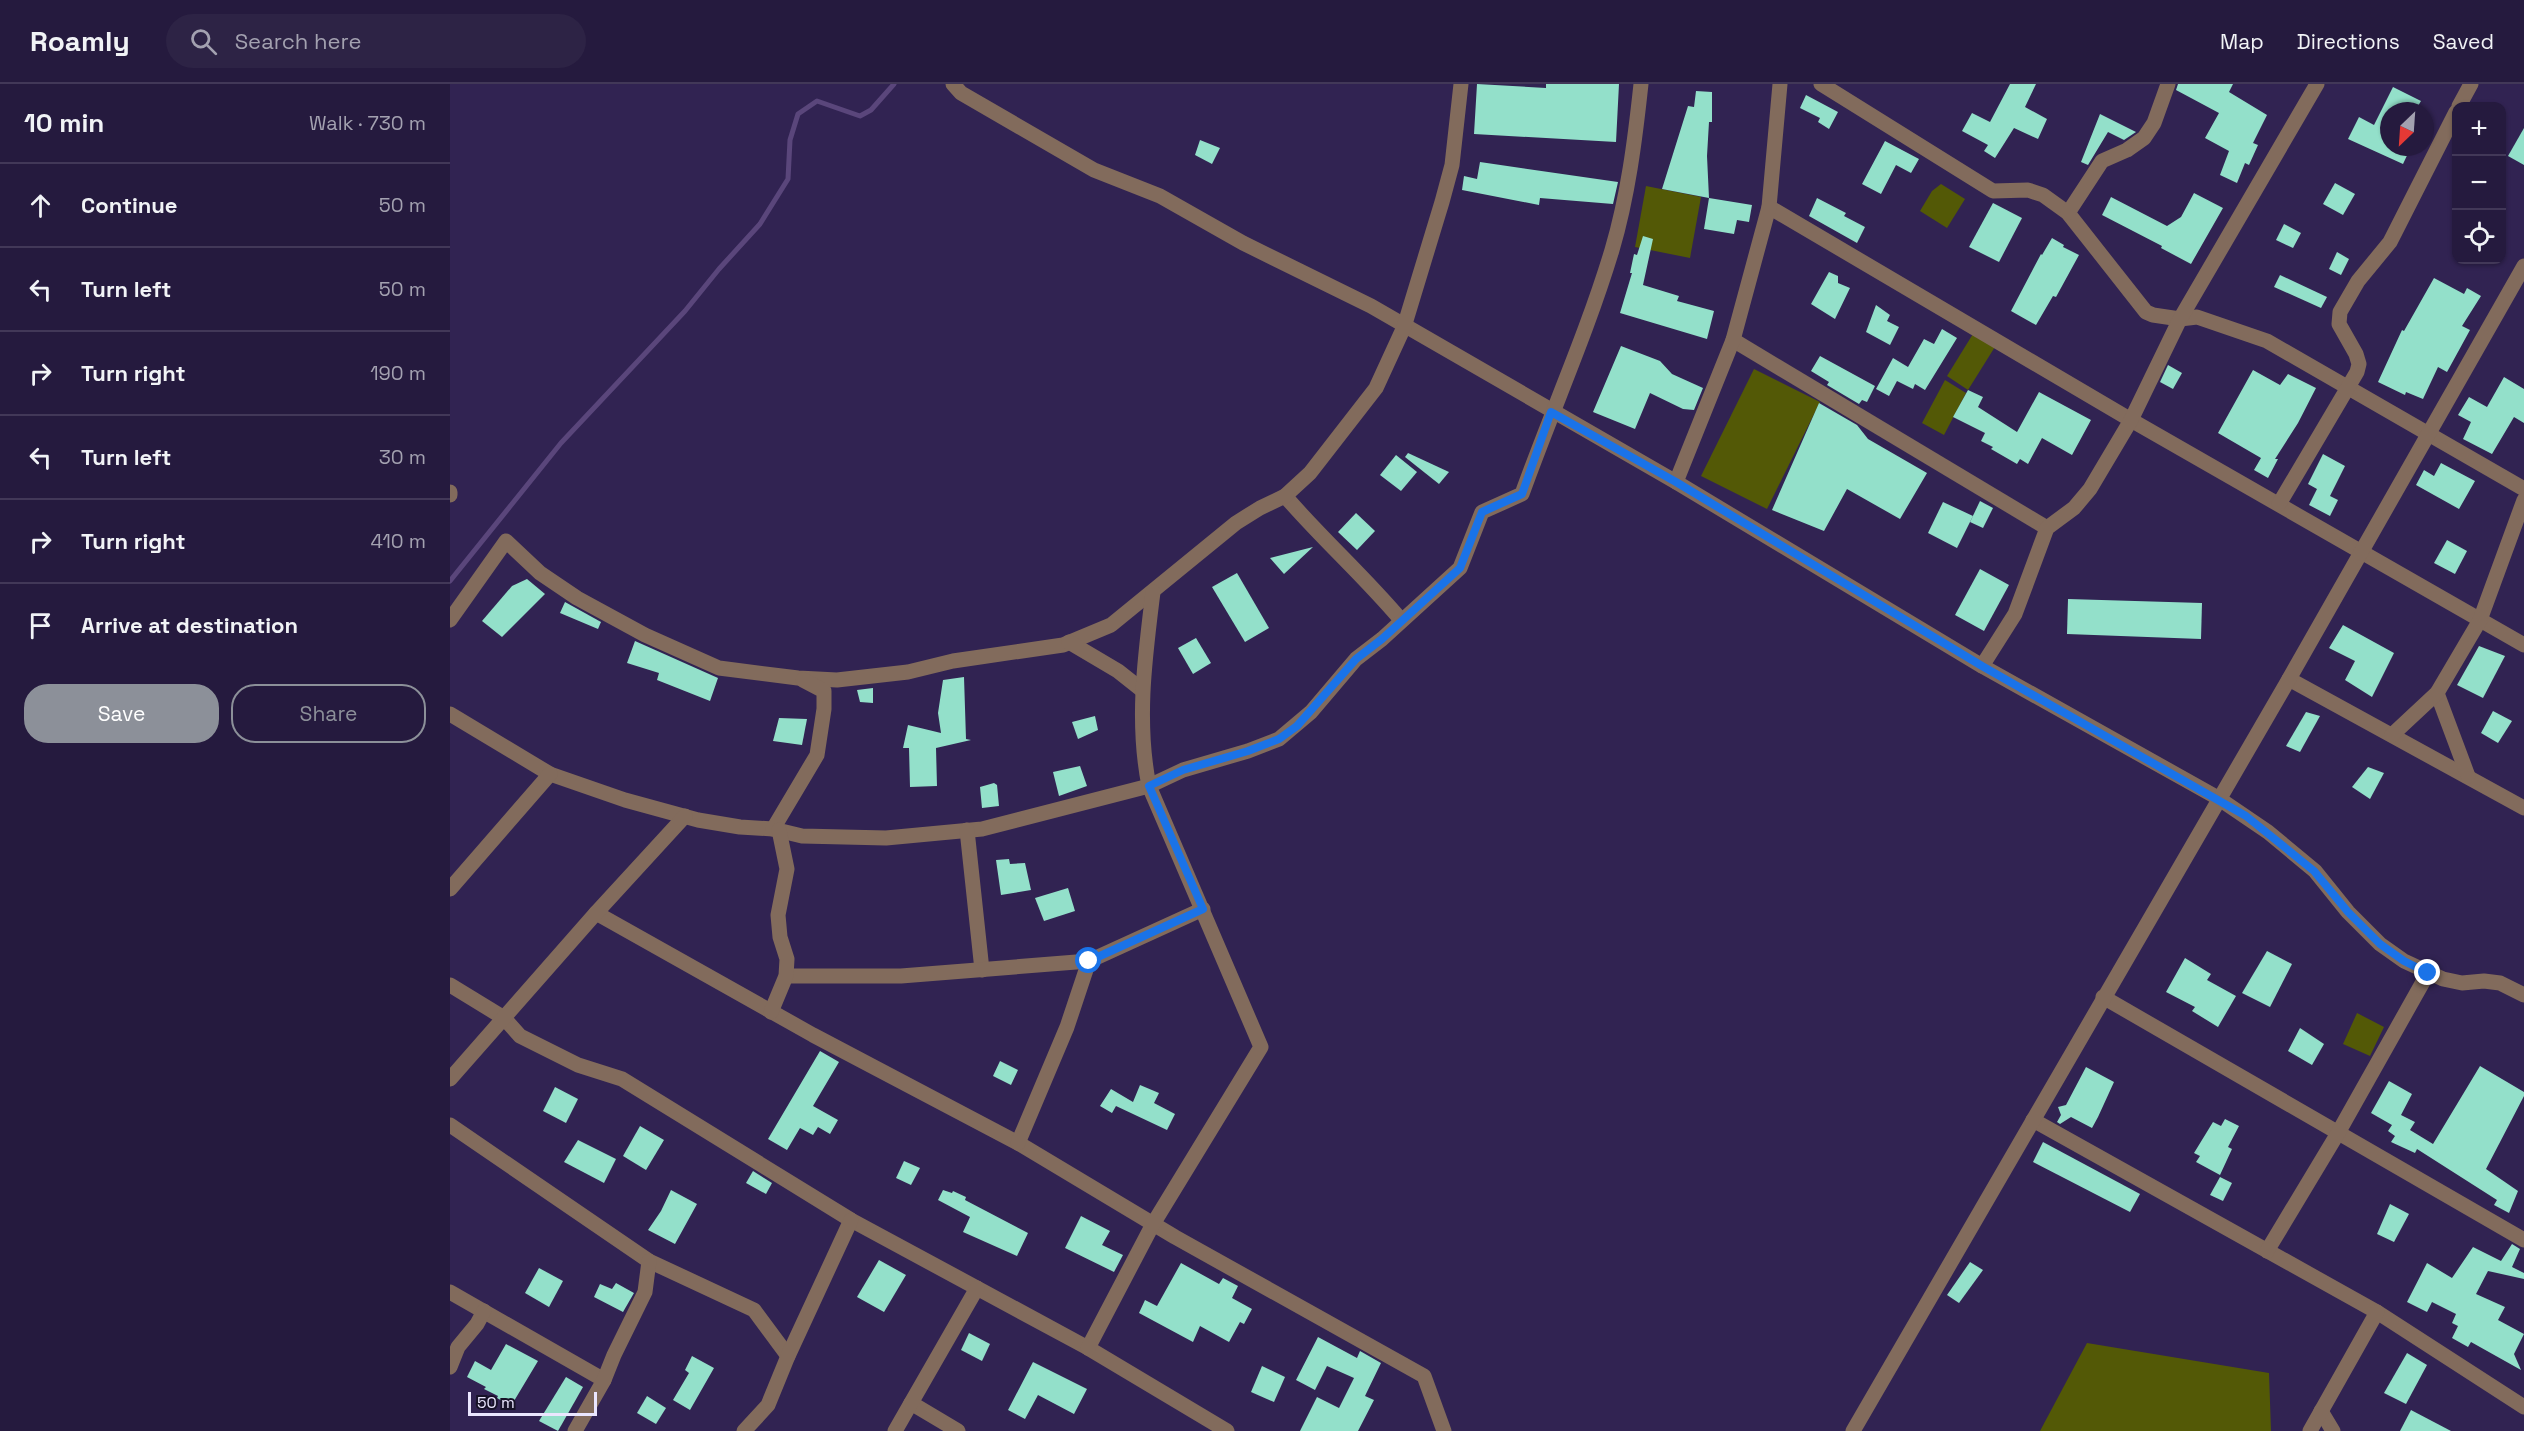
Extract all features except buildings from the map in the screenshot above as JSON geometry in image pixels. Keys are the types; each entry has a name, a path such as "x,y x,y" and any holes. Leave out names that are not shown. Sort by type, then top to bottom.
{"street":[{"path":"953,84 961,93 1094,170 1160,196 1243,243 1371,306 1551,412 1676,482 1982,666 2218,798 2268,832 2314,871 2348,912 2380,944 2404,961 2428,973 2463,983 2484,981 2500,983 2524,995"},
{"path":"450,620 506,541 540,573 577,598 690,656 719,668 798,678 837,680 908,672 952,661 1007,654 1069,642 1111,625 1236,524 1260,508 1285,496 1310,473 1376,388 1404,327 1452,165 1461,84"},
{"path":"450,714 550,774 625,800 685,816 802,836 886,838 967,831 992,826 1149,786 1183,770 1248,751 1279,739 1311,712 1356,659 1382,639 1460,568 1482,512 1522,494 1551,412 1585,329 1612,249 1628,183 1641,84"},
{"path":"1676,482 1733,340 1769,207 1780,84"},
{"path":"1821,84 1993,191 2028,190 2043,195 2068,213 2146,312 2180,319 2197,317 2267,341 2524,489"},
{"path":"2068,213 2102,161 2127,150 2144,138 2154,123 2168,84"},
{"path":"1982,666 2015,614 2047,528 2083,499 2131,420 2180,319 2317,84"},
{"path":"2461,102 2471,84"},
{"path":"2279,504 2350,387 2359,364 2356,354 2342,332 2338,318 2340,312 2358,281 2390,242 2452,122"},
{"path":"1769,207 2131,420 2524,645"},
{"path":"1853,1431 2289,679 2524,266"},
{"path":"1733,340 2047,528"},
{"path":"1285,496 1369,582 1401,620"},
{"path":"2392,735 2437,693 2480,620 2524,501"},
{"path":"1088,1347 1154,1224 1261,1047 1149,786 1143,758 1142,690 1153,592"},
{"path":"1069,642 1118,671 1142,690"},
{"path":"771,1012 786,976 787,959 780,937 778,915 787,869 776,830 817,755 824,709 824,691 798,678"},
{"path":"2289,679 2524,808"},
{"path":"2437,693 2468,776"},
{"path":"450,889 550,774"},
{"path":"450,1079 685,816"},
{"path":"967,831 982,970"},
{"path":"786,976 901,976 1089,961 1203,909"},
{"path":"596,913 771,1012 1018,1143 1154,1224 1424,1376 1444,1431"},
{"path":"1018,1143 1067,1027 1089,961"},
{"path":"2267,1251 2338,1133 2428,973"},
{"path":"450,985 504,1018 520,1036 578,1065 622,1079 851,1220 1088,1347 1227,1431"},
{"path":"2103,997 2524,1240"},
{"path":"2033,1120 2377,1312 2524,1407"},
{"path":"450,1125 649,1261 754,1310 788,1356"},
{"path":"744,1431 768,1405 788,1356 851,1220"},
{"path":"575,1431 604,1380 645,1292 649,1261"},
{"path":"895,1431 978,1288"},
{"path":"450,1292 604,1380"},
{"path":"450,1367 458,1347 477,1324 484,1311"},
{"path":"2310,1431 2377,1312"},
{"path":"911,1403 958,1431"},
{"path":"2321,1411 2333,1431"}],"green space":[{"path":"1941,184 1965,199 1947,228 1920,211 1932,191"},
{"path":"1646,186 1701,197 1690,258 1635,247"},
{"path":"1976,329 1998,342 1968,390 1947,376"},
{"path":"1754,369 1820,402 1767,509 1701,476"},
{"path":"1945,380 1966,393 1944,435 1922,423"},
{"path":"2357,1013 2384,1027 2370,1056 2343,1044"},
{"path":"2087,1343 2269,1373 2271,1431 2040,1431"}],"waterway":[{"path":"450,581 561,443 685,311 760,224 788,179 790,140 798,114 817,101 860,116 871,110 894,84"}],"route":[{"path":"1089,961 1203,909 1149,786 1183,770 1248,751 1279,739 1297,726 1356,659 1382,639 1460,568 1482,512 1522,494 1551,412 1676,482 1982,666 2218,798 2268,832 2314,871 2348,912 2380,944 2404,961 2428,973"}]}
